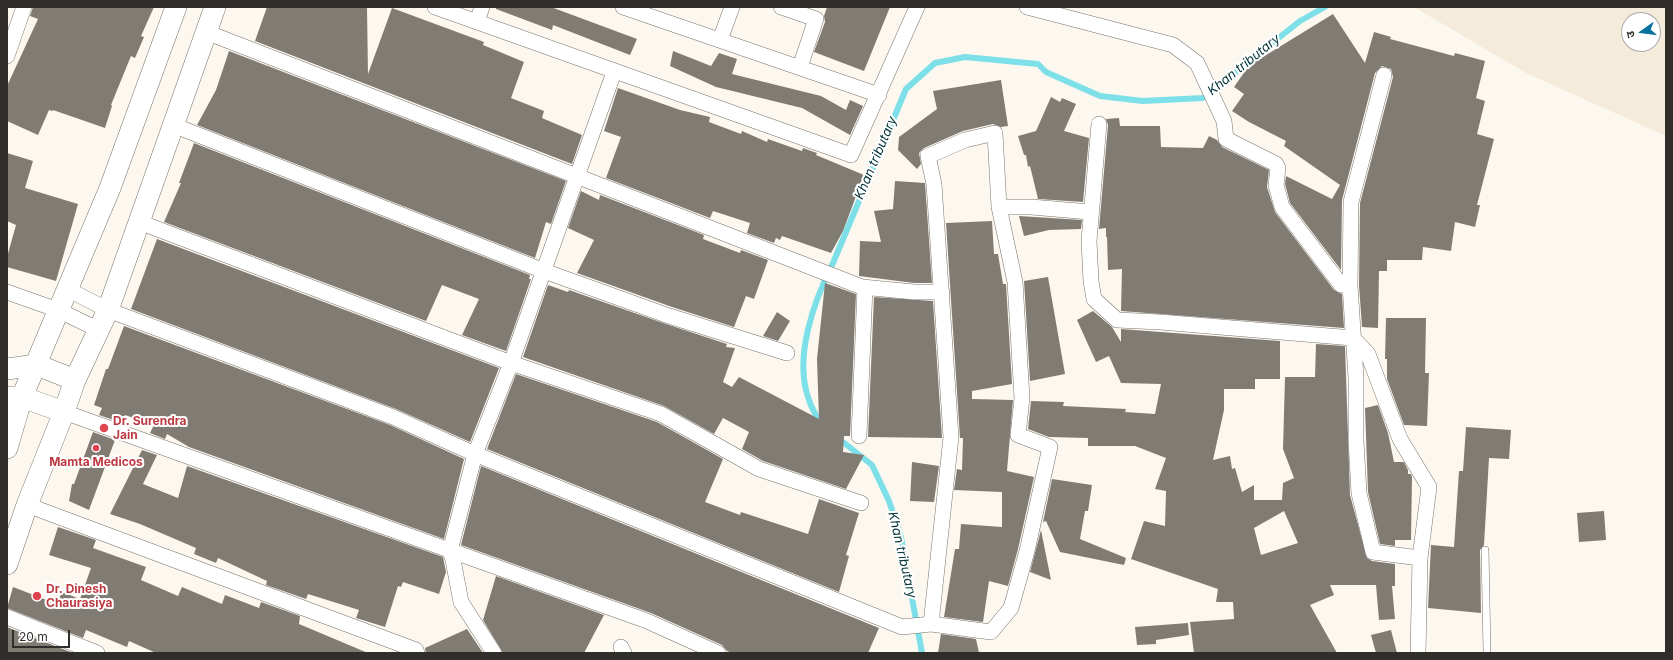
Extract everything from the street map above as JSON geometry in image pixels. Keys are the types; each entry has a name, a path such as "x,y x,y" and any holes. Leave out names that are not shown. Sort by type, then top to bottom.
{"main road":[{"path":"7,448 15,397 37,364 58,310 110,188 176,7"},
{"path":"7,564 27,505 64,412 75,380 108,310 215,7"},
{"path":"7,369 37,364 75,380"},
{"path":"15,397 64,412"}],"street":[{"path":"7,56 24,7"},
{"path":"435,7 614,72 851,155 917,7"},
{"path":"477,22 482,7"},
{"path":"720,40 732,7"},
{"path":"781,7 816,19 800,67"},
{"path":"1027,7 1173,45 1197,63 1224,121 1226,139 1276,164 1278,168 1276,185 1282,207 1341,285 1350,285"},
{"path":"629,8 879,95"},
{"path":"206,32 577,177 865,287 914,292 942,292"},
{"path":"494,653 461,602 450,551 476,454 511,363 614,72"},
{"path":"1384,75 1351,202 1350,285 1359,492 1374,552 1420,558"},
{"path":"1099,124 1090,212 1089,249 1091,281 1094,299 1117,320 1353,338 1368,354 1400,439 1429,487 1420,558 1418,653"},
{"path":"173,125 544,271 669,316 787,353"},
{"path":"67,289 108,310 392,418 476,454 902,627 928,624 991,632 1012,608 1027,551 1050,447 1018,435 1022,398 1015,282 999,207 995,133 965,140 928,156 934,184 951,437 928,624"},
{"path":"999,207 1031,207 1090,212"},
{"path":"139,222 511,363 661,414 759,469 861,503"},
{"path":"858,436 865,287"},
{"path":"7,292 58,310 98,330"},
{"path":"64,412 647,621 718,653"},
{"path":"27,505 416,650 417,653"},
{"path":"7,618 97,653"}],"lane":[{"path":"1485,550 1487,653"}],"shaded area":[{"path":"1414,7 1666,7 1666,136 1526,73"}],"building":[{"path":"33,7 154,7 141,36 144,37 135,58 131,56 111,105 112,106 105,128 53,110 49,110 38,135 7,121 7,86 38,19 30,16"},
{"path":"267,7 367,7 368,74 392,8 484,42 483,45 524,62 511,98 544,111 542,118 582,135 572,164 255,41"},
{"path":"496,7 551,7 637,39 630,55 553,25 552,30 496,9"},
{"path":"827,7 890,7 864,71 814,52 825,22 824,16"},
{"path":"1333,14 1365,63 1374,32 1391,37 1390,39 1454,56 1455,53 1485,61 1476,98 1485,101 1477,134 1494,139 1477,205 1480,205 1475,227 1455,222 1451,251 1423,247 1422,260 1387,260 1387,271 1379,271 1378,328 1362,327 1359,285 1360,203 1393,77 1391,69 1382,66 1375,73 1342,200 1341,270 1290,203 1285,184 1286,176 1332,199 1340,185 1284,146 1286,141 1249,122 1232,111 1244,94 1234,87 1255,57 1258,60"},
{"path":"229,51 566,181 551,224 546,222 535,258 197,125 216,90"},
{"path":"673,51 711,66 719,53 737,59 732,74 821,96 846,110 850,100 863,106 850,135 802,108 716,87 670,66"},
{"path":"1001,80 1008,126 1001,127 993,124 963,131 924,148 919,153 921,164 917,169 898,150 899,137 937,109 933,91"},
{"path":"618,88 680,110 710,117 709,122 741,134 742,131 767,142 768,139 802,151 803,148 864,175 843,231 831,253 782,236 780,240 776,238 774,243 747,233 750,223 713,211 710,218 606,178 621,137 604,131"},
{"path":"1051,97 1060,102 1062,98 1076,104 1064,131 1089,138 1083,202 1038,199 1030,166 1028,167 1026,155 1024,155 1018,136 1036,131"},
{"path":"1119,118 1120,126 1160,126 1161,147 1203,148 1209,136 1217,140 1222,147 1269,170 1267,187 1275,212 1334,290 1342,294 1344,328 1121,311 1122,269 1108,270 1106,228 1099,229 1108,125 1106,119"},
{"path":"194,143 530,275 529,279 531,279 506,351 462,335 479,299 442,285 426,321 164,222 181,183 179,183"},
{"path":"7,153 33,161 25,188 78,204 56,281 7,267 7,257 16,225 7,221"},
{"path":"895,181 925,183 932,283 914,283 859,276 860,241 881,242 874,211 893,209"},
{"path":"581,191 599,200 600,195 704,235 703,239 740,253 741,250 768,260 754,299 746,296 734,327 672,307 577,273 594,240 568,228"},
{"path":"1019,216 1082,220 1081,229 1049,230 1024,236"},
{"path":"992,221 994,254 998,254 1003,284 1006,284 1012,384 972,391 972,399 1013,400 1007,471 1034,477 1008,586 989,581 983,622 944,617 955,549 959,549 961,524 1002,527 1002,492 954,490 957,469 962,470 963,438 960,438 946,223"},
{"path":"157,239 499,368 470,442 396,409 131,309"},
{"path":"1048,277 1065,374 1030,381 1024,281"},
{"path":"825,283 856,294 850,436 844,436 843,452 864,455 846,489 763,461 742,449 749,432 723,418 714,434 664,406 523,357 548,285 568,292 569,290 727,344 726,347 735,348 723,382 732,387 739,377 819,419 817,359"},
{"path":"874,297 933,301 942,438 868,437"},
{"path":"1093,311 1112,327 1121,342 1121,329 1280,341 1280,379 1255,379 1255,389 1224,389 1224,410 1213,460 1230,456 1232,469 1235,468 1242,492 1254,485 1254,500 1282,500 1283,483 1294,478 1283,449 1285,377 1315,377 1316,344 1345,346 1350,495 1367,558 1372,561 1395,564 1395,586 1392,586 1395,619 1379,620 1376,585 1330,585 1334,595 1310,605 1337,653 1194,653 1190,622 1234,619 1233,602 1216,602 1218,589 1131,559 1144,521 1165,526 1166,491 1155,489 1166,458 1135,446 1088,446 1088,438 1049,437 1028,429 1031,401 1064,402 1063,406 1126,409 1125,412 1155,414 1161,384 1121,383 1109,356 1096,362 1077,320","holes":["1284,511 1298,543 1261,555 1254,528"]},
{"path":"777,312 790,321 778,341 763,336"},
{"path":"1386,318 1426,318 1425,373 1429,373 1427,426 1404,425 1387,379 1387,359 1385,359"},
{"path":"124,326 390,425 464,459 444,539 189,447 167,434 165,439 150,433 154,425 125,415 122,423 99,415 102,408 94,405 106,369 108,369"},
{"path":"516,374 657,422 723,459 705,502 740,515 741,512 808,534 819,499 859,513 846,555 849,556 839,592 487,449"},
{"path":"1378,405 1388,433 1394,462 1404,462 1408,470 1408,474 1411,474 1412,477 1411,540 1395,540 1395,546 1380,544 1368,492 1365,408"},
{"path":"1466,427 1511,430 1509,459 1489,458 1484,545 1480,550 1481,613 1428,608 1431,545 1454,547 1459,471 1463,471"},
{"path":"93,432 115,440 89,510 69,501 72,484 74,484"},
{"path":"142,450 157,455 143,484 178,498 187,466 443,557 446,572 439,594 403,582 401,587 398,586 385,627 356,618 359,610 308,594 306,599 266,585 267,581 218,558 216,563 194,554 196,548 140,524 110,514"},
{"path":"912,462 939,466 934,502 910,501"},
{"path":"481,466 879,628 868,653 732,653 727,651 722,645 651,613 461,545"},
{"path":"1052,479 1092,485 1088,511 1085,511 1080,539 1126,558 1124,565 1060,552 1046,521 1043,522"},
{"path":"1604,511 1606,540 1579,542 1577,513"},
{"path":"58,527 96,540 93,548 146,567 141,580 178,596 182,587 222,604 225,595 259,608 261,602 300,616 299,624 368,653 156,653 129,641 127,647 86,630 83,638 7,608 13,587 57,604 62,592 80,599 91,568 49,555"},
{"path":"1041,530 1051,580 1030,572"},
{"path":"496,576 604,615 584,653 503,653 483,620"},
{"path":"1188,623 1189,635 1156,640 1156,644 1137,645 1135,627"},
{"path":"7,627 73,653 7,653"},
{"path":"467,629 483,653 426,653 425,648"},
{"path":"1391,630 1397,653 1376,653 1371,635"},
{"path":"941,634 976,639 979,653 938,653"}],"waterway":[{"name":"Khan tributary","path":"821,425 809,400 803,366 808,330 813,312 906,89 935,63 965,57 1038,64 1046,72 1100,96 1143,101 1203,98 1300,21 1325,7"},
{"name":"Khan tributary","path":"838,438 872,465 889,501 901,537 922,653"}],"place":[{"name":"Dr. Surendra Jain","path":"104,428"},
{"name":"Mamta Medicos","path":"96,448"},
{"name":"Dr. Dinesh Chaurasiya","path":"37,596"}]}
